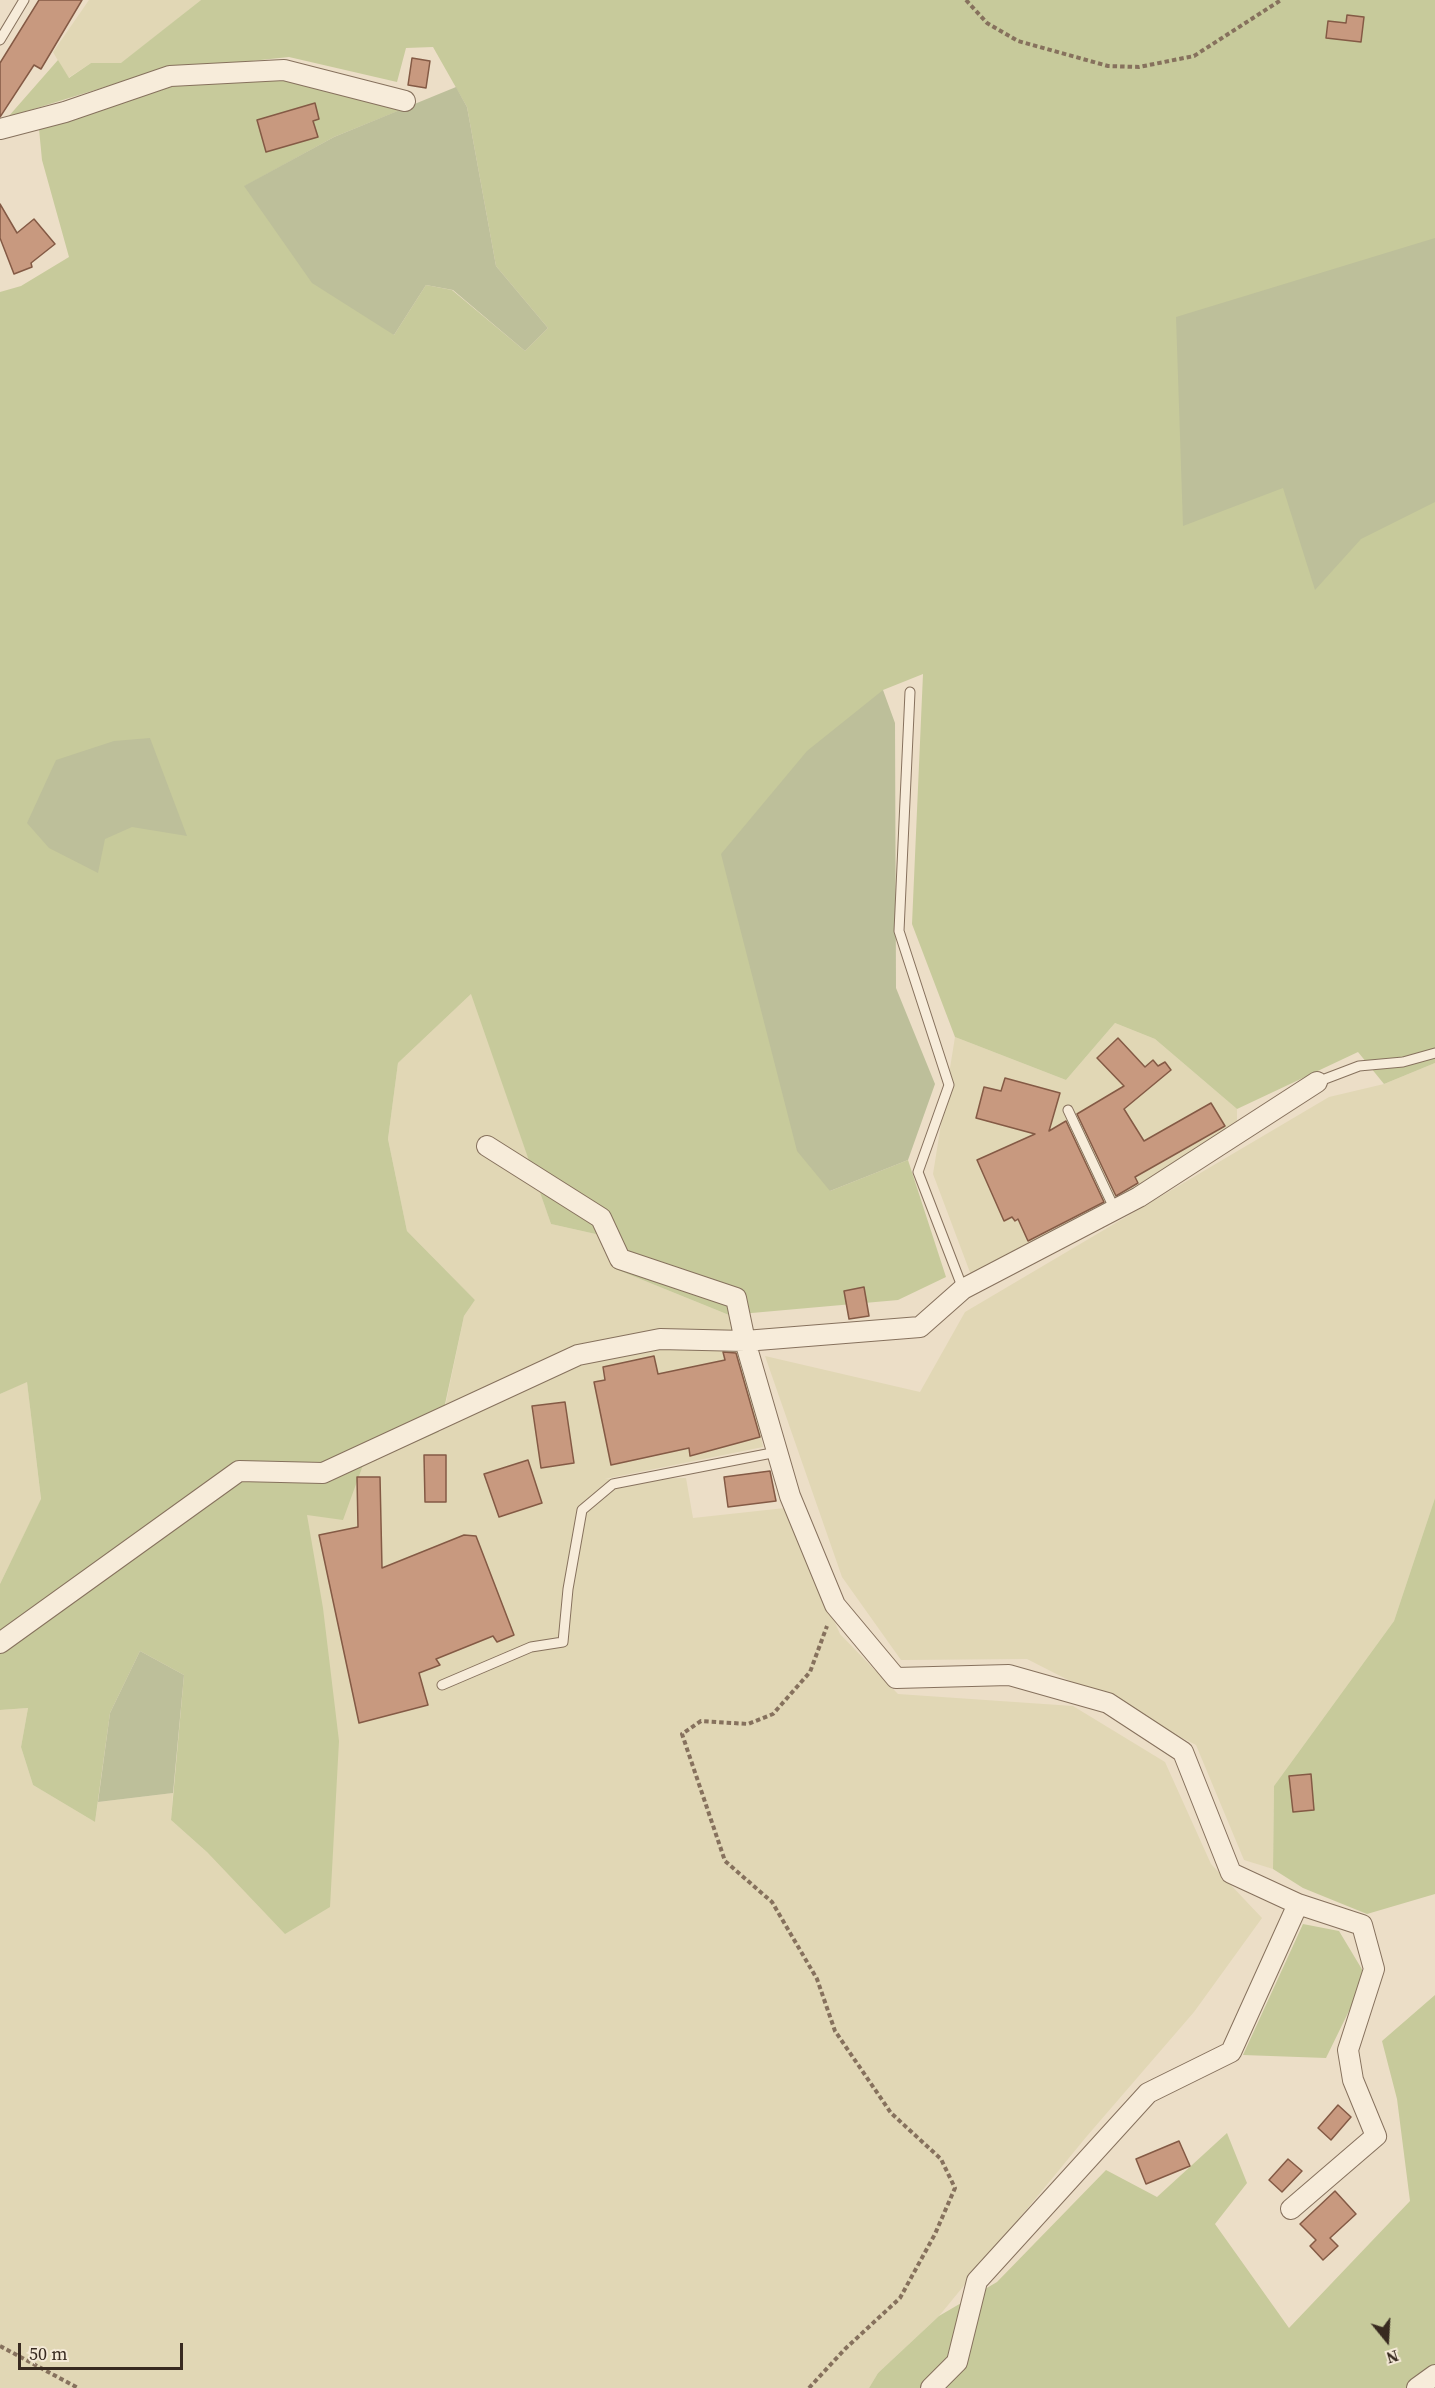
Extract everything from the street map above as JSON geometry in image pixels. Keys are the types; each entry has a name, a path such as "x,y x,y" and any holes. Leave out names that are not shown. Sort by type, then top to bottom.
{"street":[{"path":"0,129 65,112 170,76 284,70 405,101"},
{"path":"0,1643 239,1471 323,1473 578,1355 660,1339 745,1341 920,1327 963,1289 1139,1197 1317,1082"},
{"path":"487,1146 601,1218 620,1259 736,1298 745,1341 790,1496 835,1605 896,1678 1010,1675 1108,1703 1183,1752 1231,1873 1298,1904 1362,1925 1374,1969 1348,2050 1353,2080 1376,2136 1291,2209"},
{"path":"931,2388 957,2362 978,2281 1148,2093 1231,2052 1298,1904"},
{"path":"1417,2388 1435,2375"}],"lane":[{"path":"0,40 24,0"},
{"path":"910,692 899,930 949,1085 918,1172 963,1289"},
{"path":"1317,1082 1359,1066 1402,1062 1435,1053"},
{"path":"1068,1110 1115,1210"},
{"path":"442,1685 531,1647 563,1642 568,1589 582,1510 613,1484 777,1452"}],"path":[{"path":"966,0 987,23 1018,41 1108,66 1139,67 1194,56 1281,0"},
{"path":"809,2388 845,2349 900,2298 935,2234 955,2188 941,2159 891,2113 835,2031 817,1979 772,1902 724,1860 682,1734 701,1721 748,1724 773,1714 810,1672 835,1605"},
{"path":"0,2346 78,2388"}],"shaded area":[{"path":"89,0 201,0 121,64 91,63 68,78 53,52"},
{"path":"472,993 551,1224 600,1235 613,1268 729,1315 736,1333 587,1343 743,1349 763,1447 605,1479 686,1478 693,1518 785,1508 840,1634 898,1694 1073,1706 1165,1762 1211,1864 1262,1918 1194,2012 1087,2136 939,2316 878,2373 869,2388 0,2388 0,1710 28,1708 21,1747 33,1785 95,1822 98,1802 173,1793 171,1820 208,1853 307,1515 363,1465 439,1432 572,1347 445,1407 464,1316 475,1300 407,1231 388,1139 398,1063"},
{"path":"1115,1023 1155,1039 1237,1109 1237,1126 1104,1208 971,1275 933,1174 955,1037 1066,1080"},
{"path":"1435,1063 1435,1498 1394,1621 1274,1786 1273,1869 1244,1860 1196,1745 1027,1659 901,1660 842,1577 765,1356 920,1392 965,1312 1329,1097 1384,1084"},
{"path":"27,1381 41,1500 0,1584 0,1394"}],"green space":[{"path":"201,0 1435,0 1435,1063 1384,1084 1358,1052 1237,1109 1155,1039 1115,1023 1066,1080 955,1037 912,924 923,674 883,690 830,1191 908,1160 946,1277 898,1300 729,1315 613,1268 600,1235 551,1224 471,994 398,1063 388,1139 407,1231 475,1300 464,1316 439,1432 363,1465 343,1520 307,1515 323,1608 339,1741 330,1907 285,1934 208,1853 171,1820 184,1675 140,1651 110,1713 95,1822 33,1785 21,1747 28,1708 0,1710 0,1584 41,1499 27,1382 0,1394 0,292 21,286 69,257 42,160 39,129 174,86 280,78 403,109 334,137 245,186 394,335 426,285 452,290 525,351 548,328 496,266 467,107 433,47 406,48 397,82 289,57 156,71 8,117 58,60 69,78 91,63 121,63"},
{"path":"456,87 467,107 496,266 548,328 525,351 453,290 426,285 394,335 312,283 244,186 334,137"},
{"path":"1435,238 1435,502 1361,539 1315,590 1283,488 1183,526 1176,317"},
{"path":"883,690 895,723 896,988 935,1084 908,1160 830,1191 797,1151 721,854 807,751"},
{"path":"150,738 187,836 132,827 105,839 98,873 49,848 27,823 56,760 114,741"},
{"path":"1435,1498 1435,1894 1367,1914 1303,1888 1273,1869 1274,1786 1394,1621"},
{"path":"140,1651 184,1675 173,1793 98,1802 110,1713"},
{"path":"1303,1924 1339,1931 1366,1976 1326,2058 1243,2055"},
{"path":"1435,1995 1435,2388 869,2388 878,2373 939,2316 997,2282 1106,2170 1157,2197 1227,2133 1247,2183 1215,2224 1289,2328 1410,2201 1397,2099 1382,2041"}],"building":[{"path":"39,0 82,0 41,69 34,65 0,117 0,63"},
{"path":"1347,15 1364,17 1361,42 1326,38 1328,21 1346,23"},
{"path":"412,58 430,61 426,88 408,85"},
{"path":"315,103 319,119 313,121 318,137 266,152 257,120"},
{"path":"0,204 17,233 34,219 55,244 31,263 32,267 14,274 0,238"},
{"path":"1118,1038 1145,1067 1153,1060 1158,1066 1165,1062 1171,1070 1124,1109 1144,1141 1211,1103 1225,1126 1135,1177 1138,1183 1116,1196 1077,1114 1124,1086 1097,1058"},
{"path":"1005,1078 1060,1093 1049,1131 1066,1121 1104,1202 1028,1241 1018,1219 1015,1221 1012,1217 1004,1221 977,1160 1035,1134 976,1118 984,1087 1001,1091"},
{"path":"864,1287 869,1316 849,1319 844,1291"},
{"path":"723,1352 736,1353 760,1437 690,1456 689,1448 611,1465 594,1382 605,1380 603,1367 654,1356 658,1374 725,1360"},
{"path":"565,1402 574,1463 541,1468 532,1406"},
{"path":"424,1455 446,1455 446,1502 425,1502"},
{"path":"528,1460 542,1503 499,1517 484,1474"},
{"path":"770,1471 776,1501 728,1507 724,1477"},
{"path":"357,1477 380,1477 382,1568 464,1535 476,1536 514,1635 497,1642 493,1636 436,1659 440,1665 419,1673 428,1705 359,1723 319,1535 358,1527"},
{"path":"1311,1774 1314,1810 1293,1812 1289,1776"},
{"path":"1338,2105 1351,2117 1331,2140 1318,2128"},
{"path":"1179,2141 1190,2166 1146,2184 1136,2159"},
{"path":"1288,2159 1302,2171 1282,2192 1269,2180"},
{"path":"1335,2191 1356,2214 1330,2238 1338,2246 1323,2260 1310,2246 1316,2240 1300,2224"}]}
